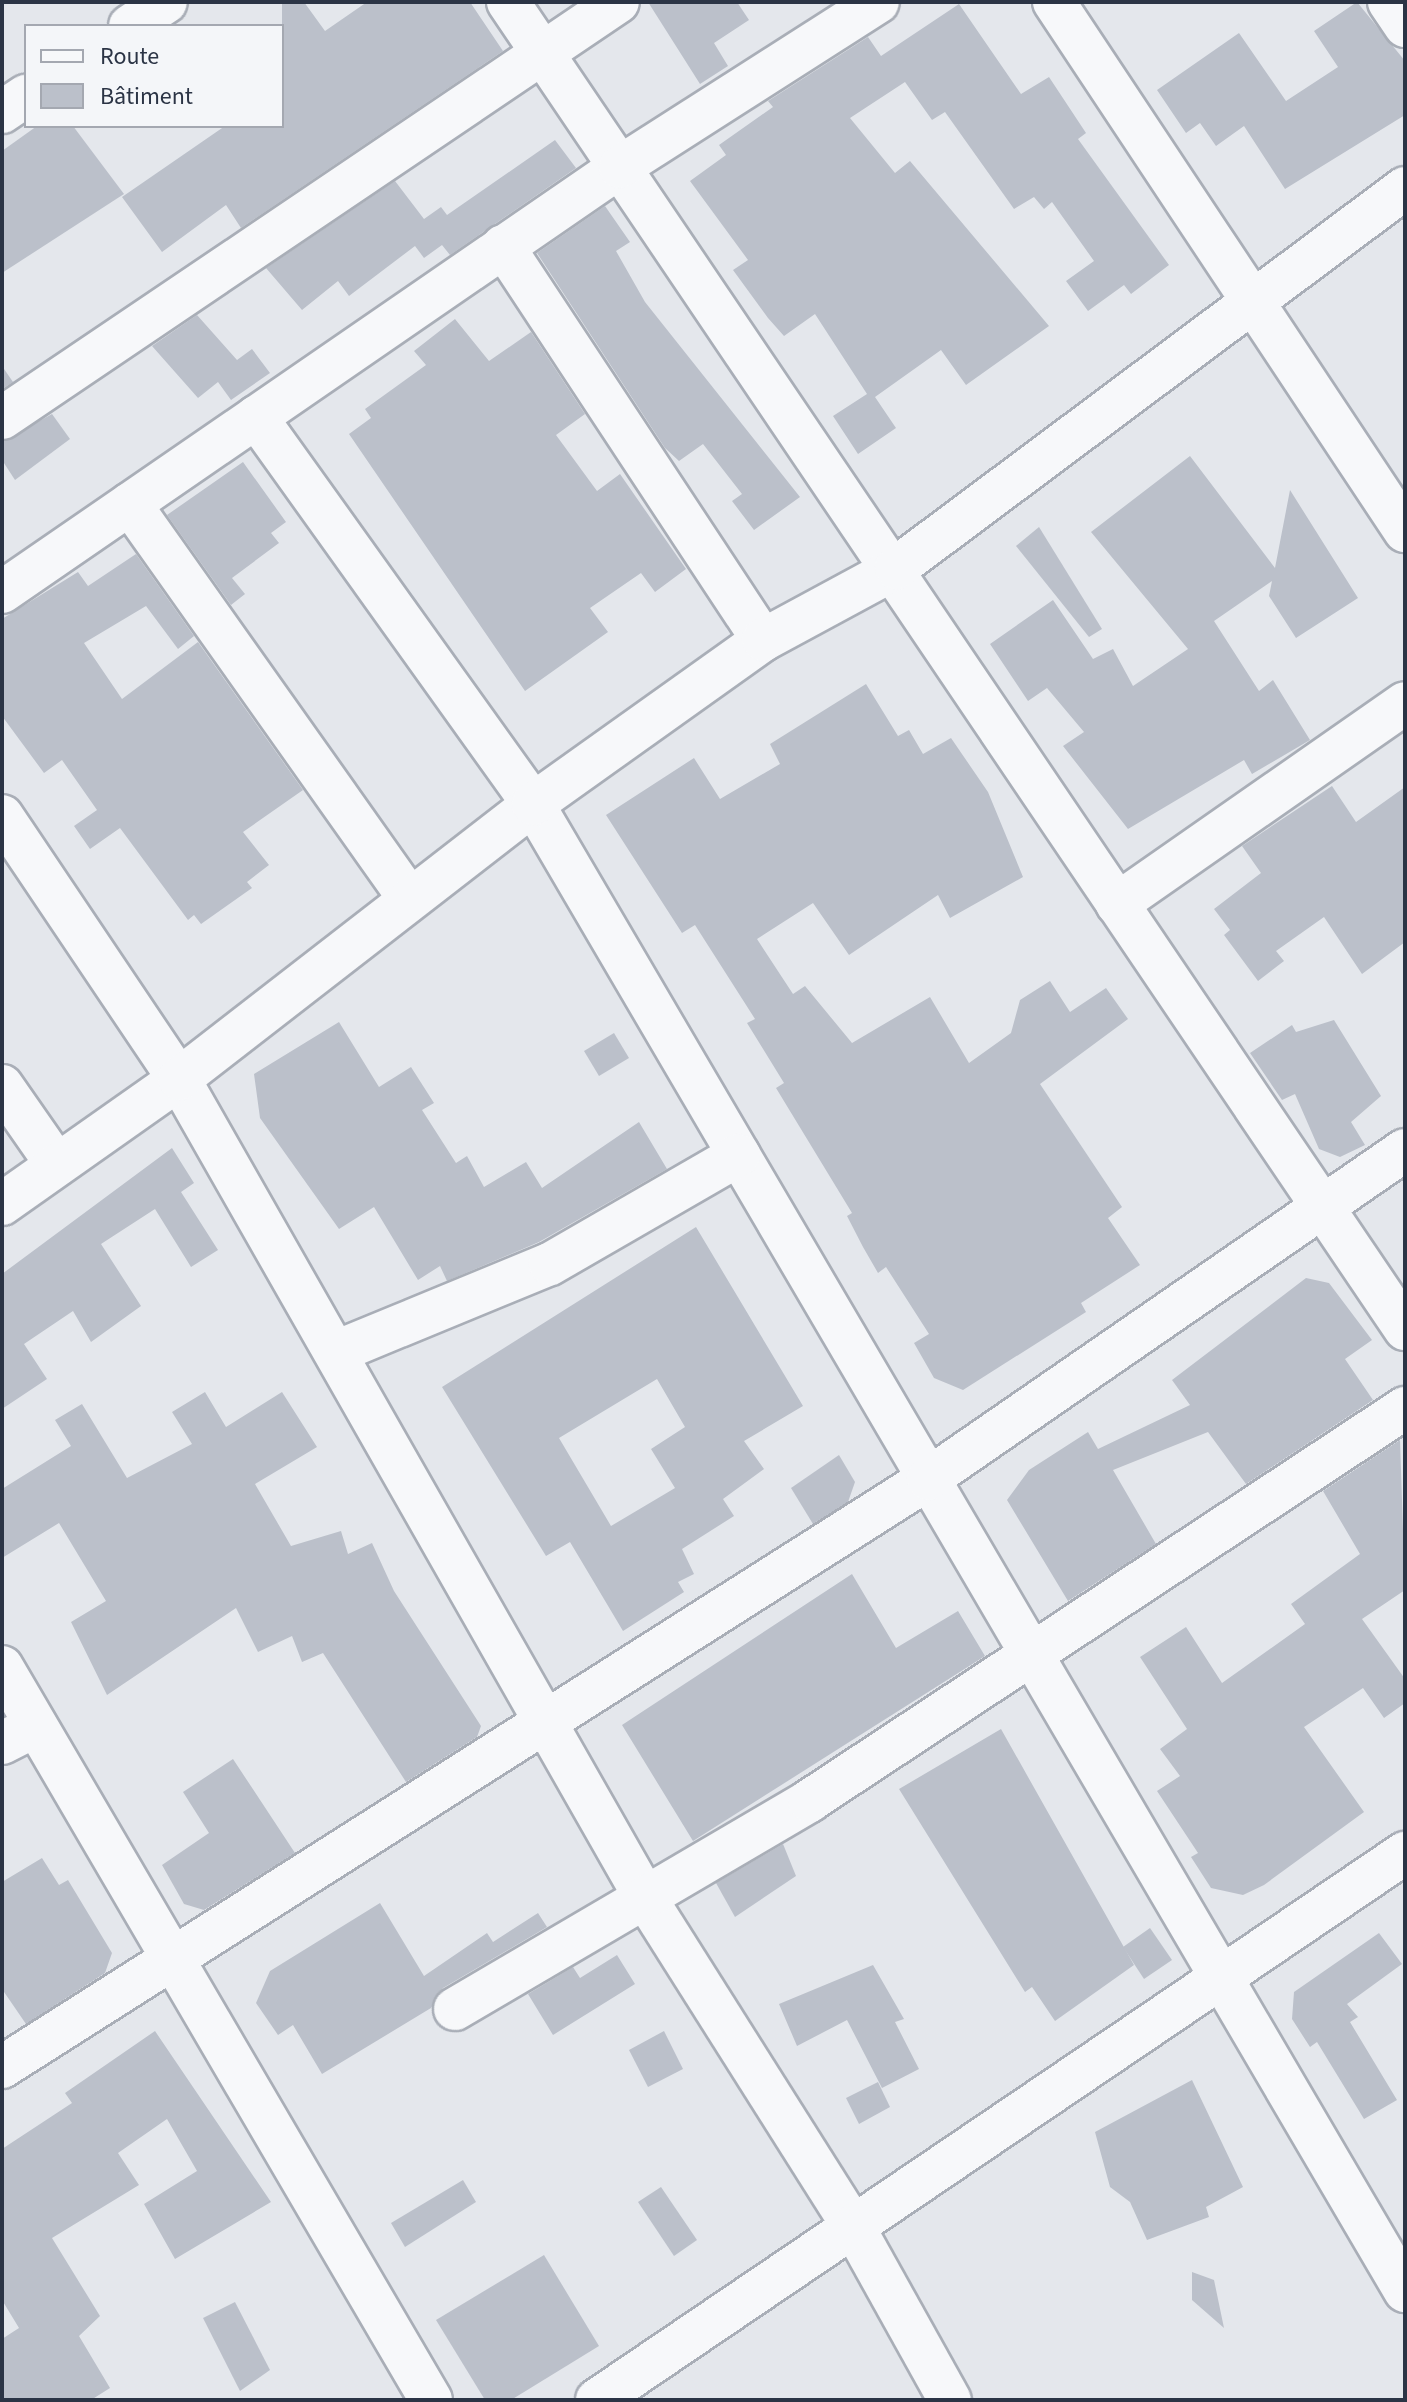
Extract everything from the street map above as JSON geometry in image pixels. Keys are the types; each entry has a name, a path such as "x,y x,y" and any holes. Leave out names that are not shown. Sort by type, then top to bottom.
{"street":[{"path":"133,24 166,2"},
{"path":"508,2 896,568 1117,904 1405,1329"},
{"path":"2,418 618,2"},
{"path":"2,592 620,167 878,2"},
{"path":"1054,2 1254,295 1405,531"},
{"path":"1389,2 1405,26"},
{"path":"2,112 24,97"},
{"path":"2,1204 179,1079 533,804 763,640 896,568 1254,295 1405,188"},
{"path":"503,246 763,640"},
{"path":"256,417 533,804 1405,2291"},
{"path":"130,504 410,899"},
{"path":"1117,904 1405,703"},
{"path":"2,816 179,1079 646,1899 853,2226 950,2400"},
{"path":"2,1086 57,1165"},
{"path":"2,2067 928,1479 1405,1150"},
{"path":"336,1352 550,1264 739,1155"},
{"path":"455,2009 646,1899 1032,1657 1405,1408"},
{"path":"2,1667 19,1734 173,1959 431,2400"},
{"path":"597,2400 1405,1853"}],"building":[{"path":"282,2 304,2 325,31 367,2 470,2 503,51 241,228 226,205 162,252 122,197 222,128 284,128"},
{"path":"648,2 737,2 749,20 714,43 728,66 700,84"},
{"path":"1357,2 1405,61 1405,115 1285,189 1244,126 1216,146 1200,123 1186,133 1157,90 1239,33 1286,101 1338,67 1314,31"},
{"path":"959,4 1021,94 1049,77 1086,133 1078,139 1169,265 1131,294 1124,285 1088,311 1066,281 1094,261 1052,202 1044,209 1034,197 1014,209 945,112 932,120 905,82 850,118 895,173 910,161 1049,326 966,385 941,350 875,397 896,428 858,454 833,416 867,394 815,314 784,336 768,318 733,270 748,260 690,181 726,155 719,145 773,107 768,101 868,37 881,56"},
{"path":"34,128 74,128 124,194 2,273 2,151"},
{"path":"555,140 576,168 450,255 442,245 424,258 415,246 349,296 338,281 302,310 266,268 395,181 424,219 441,207 447,215"},
{"path":"605,206 630,242 616,251 645,302 800,497 754,530 732,501 742,494 703,444 679,461 665,448 537,253"},
{"path":"197,315 237,360 252,349 270,373 231,400 218,382 198,398 152,346"},
{"path":"455,319 489,361 531,332 585,414 556,435 597,491 620,474 686,569 655,592 641,573 590,608 608,632 525,691 349,434 371,418 365,409 426,365 414,351"},
{"path":"2,366 13,382 2,389"},
{"path":"52,414 70,439 15,480 2,460 2,442"},
{"path":"1190,456 1275,568 1290,490 1358,598 1296,638 1269,596 1272,581 1214,621 1259,691 1273,680 1310,740 1252,774 1244,760 1128,829 1063,746 1084,732 1047,688 1028,701 990,644 1053,600 1093,659 1113,649 1133,686 1188,649 1091,532"},
{"path":"243,462 286,522 271,533 279,543 232,578 245,594 231,605 167,515"},
{"path":"1039,527 1102,629 1089,637 1016,546"},
{"path":"136,554 194,636 178,649 146,606 84,643 122,699 198,642 303,790 243,832 269,865 247,882 252,888 201,924 194,915 188,920 120,828 90,849 74,826 97,810 62,760 44,773 2,716 2,619 78,572 88,586"},
{"path":"866,684 898,736 909,730 923,754 951,738 988,792 1023,877 950,918 938,895 849,955 813,903 757,939 793,994 805,986 852,1043 930,997 969,1063 1011,1033 1020,1000 1050,981 1070,1012 1106,988 1128,1019 1040,1084 1122,1207 1108,1218 1140,1265 1081,1303 1086,1312 963,1390 934,1378 914,1343 929,1334 886,1267 878,1273 863,1247 847,1216 852,1213 776,1088 784,1083 747,1023 755,1019 695,925 682,933 606,815 694,758 720,799 780,764 770,744"},
{"path":"1332,786 1356,822 1405,787 1405,942 1362,974 1324,917 1276,951 1284,961 1258,981 1224,935 1230,930 1214,909 1261,873 1242,846"},
{"path":"1334,1020 1381,1096 1351,1122 1365,1145 1340,1157 1319,1149 1295,1094 1282,1100 1250,1053 1292,1025 1296,1032"},
{"path":"339,1022 379,1087 411,1067 434,1103 422,1110 456,1163 467,1156 484,1187 526,1162 542,1188 639,1122 667,1169 539,1242 447,1281 440,1266 418,1280 374,1207 339,1229 260,1118 254,1074"},
{"path":"614,1033 629,1058 599,1076 584,1051"},
{"path":"172,1148 194,1183 181,1192 218,1250 191,1267 155,1209 101,1244 141,1306 91,1342 73,1311 24,1344 47,1379 2,1409 2,1274"},
{"path":"696,1227 803,1406 744,1441 764,1469 723,1499 734,1516 682,1549 694,1574 678,1582 684,1592 623,1631 570,1542 546,1556 442,1387","holes":["657,1379 685,1427 651,1449 675,1488 611,1526 559,1438"]},
{"path":"1306,1278 1329,1283 1372,1340 1345,1359 1373,1400 1246,1484 1208,1432 1113,1470 1156,1544 1068,1601 1007,1500 1029,1470 1088,1432 1098,1449 1190,1405 1172,1380"},
{"path":"205,1392 226,1427 282,1392 317,1447 255,1484 291,1546 341,1531 348,1554 372,1543 394,1591 481,1726 477,1737 406,1782 323,1653 302,1662 292,1636 258,1652 236,1608 107,1695 71,1622 106,1601 59,1523 2,1558 2,1489 71,1446 55,1420 82,1404 127,1478 192,1444 172,1412"},
{"path":"1400,1440 1405,1590 1362,1619 1405,1679 1405,1703 1384,1718 1363,1688 1304,1727 1364,1812 1264,1885 1243,1895 1211,1888 1191,1857 1198,1853 1157,1791 1180,1776 1160,1749 1187,1729 1140,1657 1186,1627 1222,1683 1305,1624 1291,1604 1360,1554 1323,1491"},
{"path":"839,1455 855,1482 848,1502 813,1524 791,1488"},
{"path":"852,1574 896,1648 958,1611 985,1656 693,1841 622,1725"},
{"path":"1001,1729 1134,1965 1055,2021 1032,1987 1025,1992 899,1789"},
{"path":"233,1759 295,1853 204,1910 184,1904 162,1865 209,1833 183,1792"},
{"path":"783,1844 796,1876 735,1917 716,1883"},
{"path":"42,1858 59,1885 68,1880 112,1953 105,1973 26,2024 2,1989 2,1882"},
{"path":"380,1903 424,1976 487,1933 493,1942 538,1913 547,1927 443,1988 431,2008 322,2074 293,2025 278,2035 256,2003 270,1971"},
{"path":"1150,1928 1172,1960 1144,1979 1123,1947"},
{"path":"1379,1933 1402,1964 1347,2004 1358,2017 1350,2022 1397,2100 1364,2119 1317,2042 1310,2047 1292,2019 1294,1992"},
{"path":"617,1955 635,1984 553,2035 528,1994 573,1967 580,1978"},
{"path":"873,1965 904,2019 895,2022 919,2069 882,2088 847,2020 797,2046 779,2004"},
{"path":"155,2031 271,2202 175,2259 144,2204 197,2171 167,2119 118,2153 139,2185 52,2238 100,2316 79,2336 110,2388 91,2400 2,2400 2,2339 19,2328 2,2300 2,2149 72,2103 65,2093"},
{"path":"664,2031 683,2069 648,2087 629,2050"},
{"path":"1192,2080 1243,2187 1206,2207 1209,2217 1147,2240 1130,2202 1110,2187 1095,2132"},
{"path":"878,2082 890,2107 859,2124 846,2098"},
{"path":"463,2180 476,2202 405,2247 391,2223"},
{"path":"661,2187 697,2240 674,2256 638,2202"},
{"path":"544,2255 599,2346 511,2400 485,2400 436,2320"},
{"path":"1192,2272 1214,2280 1224,2328 1192,2300"},
{"path":"235,2302 270,2370 240,2391 203,2318"}]}
